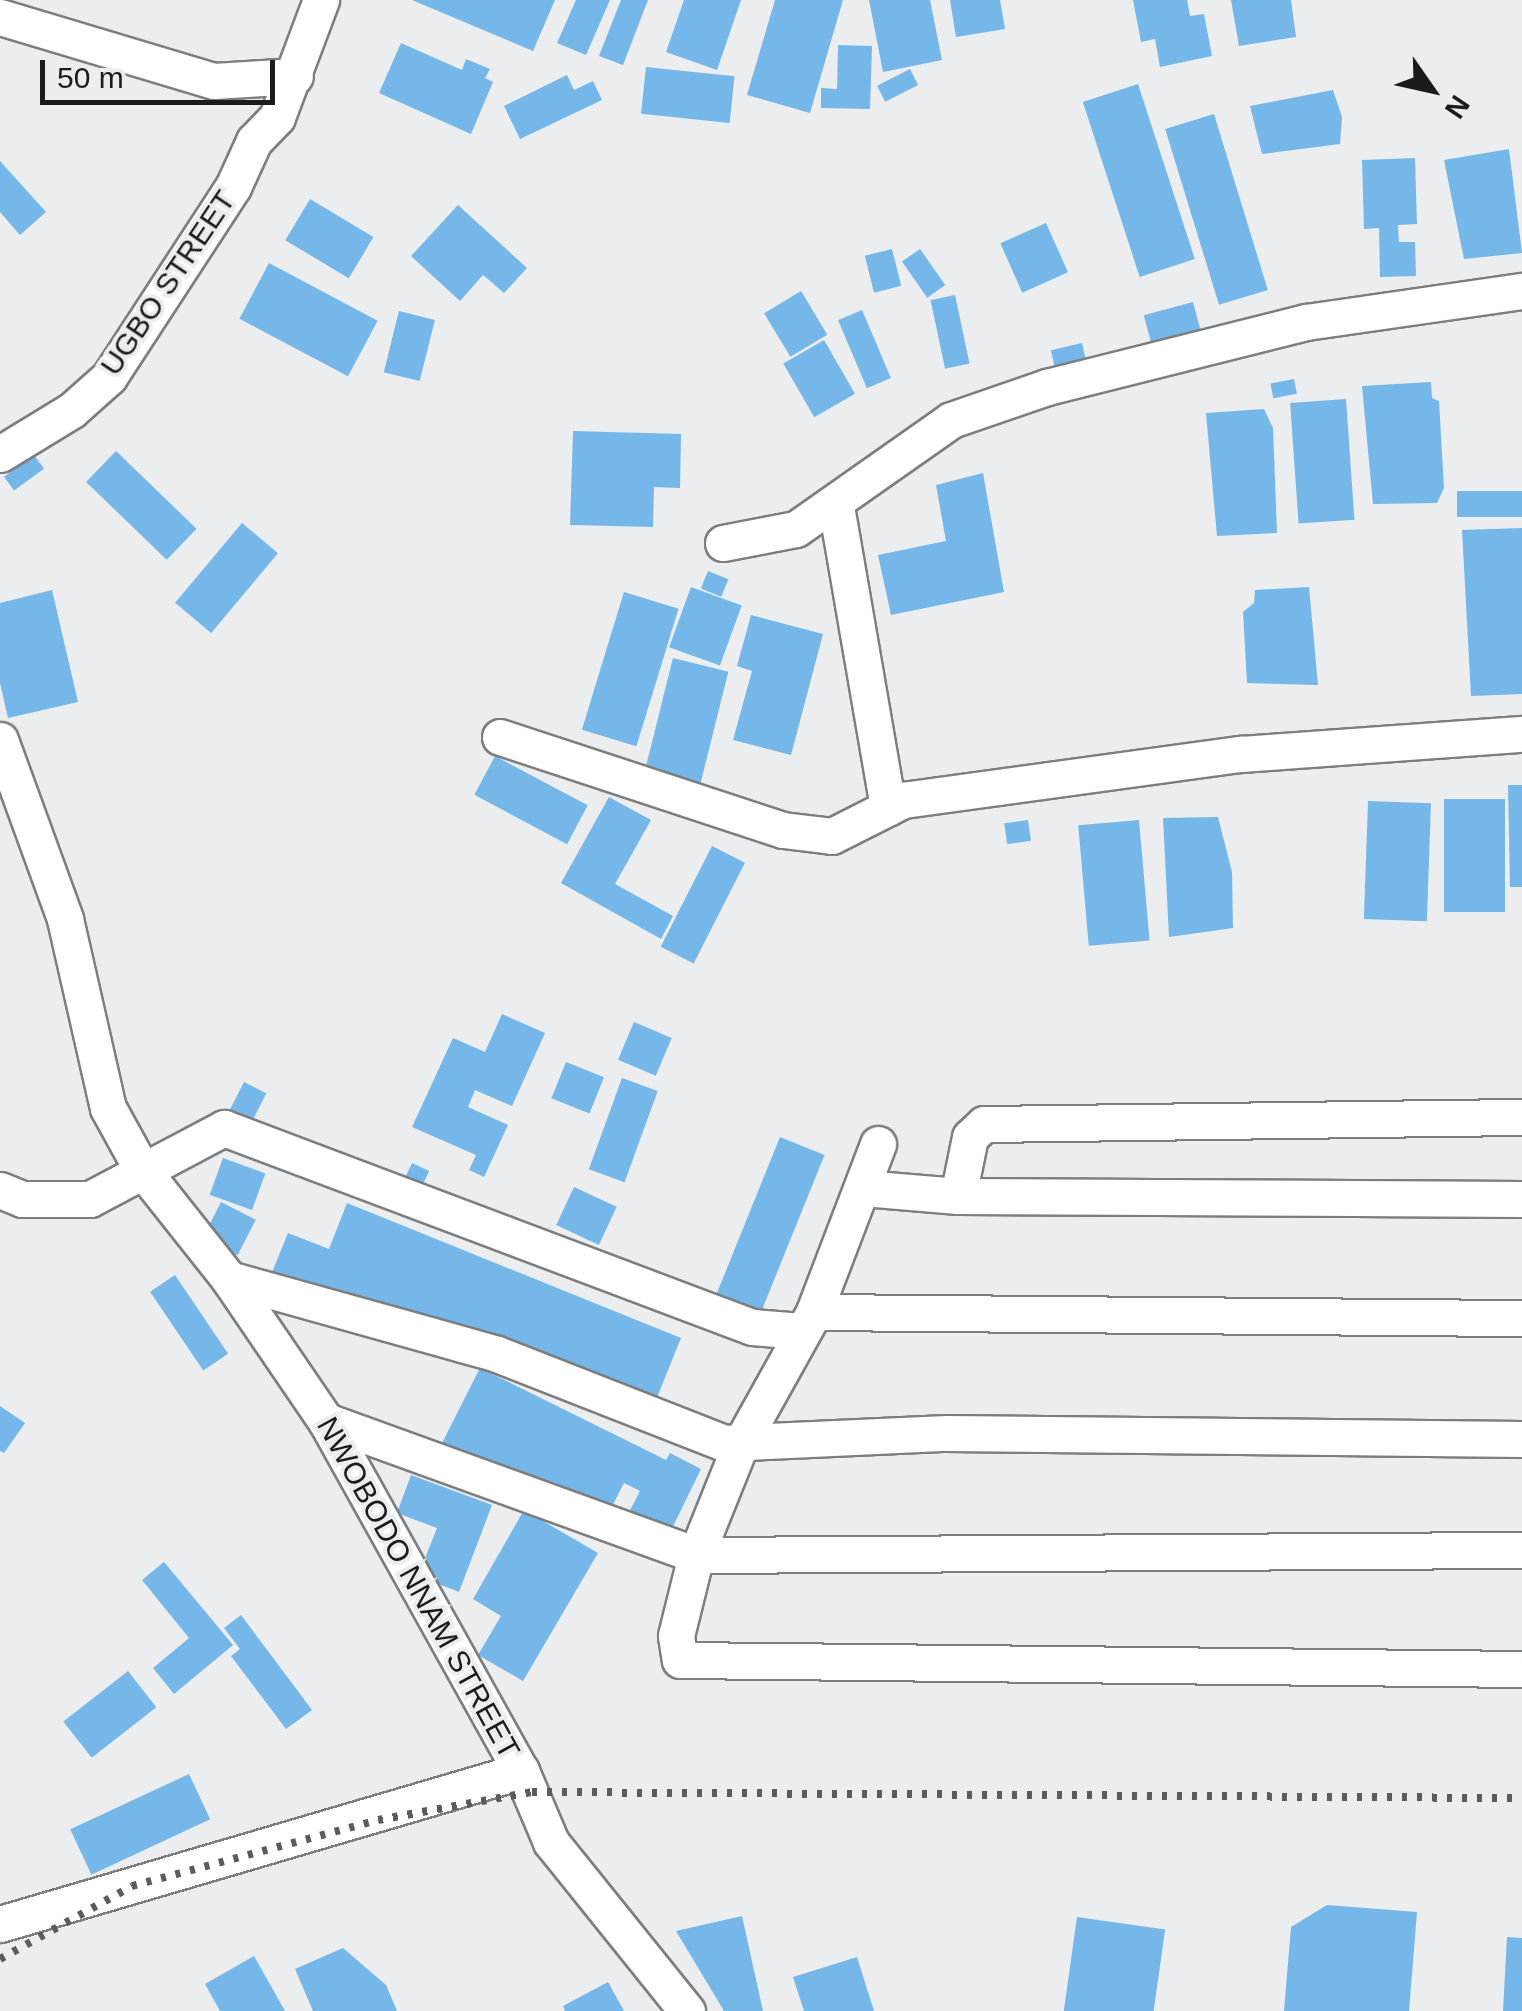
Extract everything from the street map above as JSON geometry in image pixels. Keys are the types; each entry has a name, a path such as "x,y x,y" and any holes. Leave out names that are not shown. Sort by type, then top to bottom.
{"street":[{"name":"UGBO STREET","path":"0,454 72,410 108,377 232,187 254,141 277,117 321,0"},
{"path":"0,17 214,81 295,76"},
{"path":"723,543 778,535 836,506 951,420 1048,387 1306,322 1522,292"},
{"path":"836,506 888,808"},
{"path":"500,737 811,835 848,832 903,800 1241,754 1522,734"},
{"name":"NWOBODO NNAM STREET","path":"0,740 65,920 108,1108 141,1168 229,1280 326,1421 522,1771 551,1842 686,2011"},
{"path":"958,1196 970,1137 984,1124 1522,1117"},
{"path":"0,1190 22,1199 90,1199 208,1132 236,1131 752,1327 808,1321 1522,1318"},
{"path":"878,1144 808,1321 741,1443 696,1556 676,1636 688,1665 1522,1669"},
{"path":"863,1188 958,1196 1522,1199"},
{"path":"229,1280 497,1354 711,1440 741,1443 947,1433 1522,1439"},
{"path":"326,1421 696,1556 1522,1550"},
{"path":"0,1924 522,1771"}],"building":[{"path":"412,0 555,0 533,51"},
{"path":"576,0 610,0 586,55 557,43"},
{"path":"621,0 648,0 623,65 599,56"},
{"path":"684,0 741,0 717,70 666,52"},
{"path":"775,0 843,0 810,113 747,95"},
{"path":"869,0 930,0 942,60 883,72"},
{"path":"950,0 1000,0 1005,29 956,37"},
{"path":"1133,0 1187,0 1190,16 1204,14 1212,56 1160,67 1155,39 1141,42"},
{"path":"1231,0 1291,0 1296,37 1239,46"},
{"path":"401,43 462,70 466,59 490,69 485,78 493,82 471,134 379,93"},
{"path":"838,45 872,46 870,109 821,108 821,88 837,89"},
{"path":"646,67 735,76 730,123 641,114"},
{"path":"910,69 918,85 885,102 877,86"},
{"path":"567,75 574,90 593,81 602,100 520,139 504,106"},
{"path":"1138,84 1195,259 1140,277 1083,102"},
{"path":"1333,90 1342,117 1340,144 1262,154 1250,106"},
{"path":"1214,114 1268,290 1219,305 1165,129"},
{"path":"1509,149 1522,253 1464,259 1444,160"},
{"path":"1415,158 1417,224 1398,225 1399,242 1415,242 1416,276 1380,277 1379,228 1364,229 1362,160"},
{"path":"0,161 46,212 20,235 0,212"},
{"path":"310,199 373,237 349,278 285,240"},
{"path":"458,205 527,268 504,293 483,275 460,301 411,256"},
{"path":"1046,223 1068,272 1022,293 1000,243"},
{"path":"892,249 901,286 874,293 865,256"},
{"path":"920,249 945,285 927,298 902,262"},
{"path":"269,263 378,321 348,376 239,319"},
{"path":"801,291 827,335 790,357 764,313"},
{"path":"955,295 970,363 945,369 931,300"},
{"path":"1193,302 1201,331 1152,344 1144,315"},
{"path":"862,310 891,378 867,388 838,320"},
{"path":"399,311 435,320 420,381 384,372"},
{"path":"824,340 855,394 814,417 783,364"},
{"path":"1082,343 1087,365 1056,373 1051,350"},
{"path":"1294,379 1297,394 1273,398 1270,384"},
{"path":"1431,382 1432,398 1439,401 1444,488 1437,503 1373,504 1362,386"},
{"path":"1346,399 1354,520 1299,524 1290,403"},
{"path":"1264,409 1273,428 1277,533 1217,536 1206,413"},
{"path":"573,431 681,434 680,488 654,487 653,527 570,525"},
{"path":"116,451 197,529 167,560 86,482"},
{"path":"34,455 44,469 14,491 4,477"},
{"path":"983,473 1004,592 891,615 878,555 946,541 936,485"},
{"path":"1457,491 1522,491 1522,517 1457,517"},
{"path":"242,523 278,553 211,633 175,603"},
{"path":"1522,528 1522,694 1471,696 1462,530"},
{"path":"708,571 728,579 721,597 701,589"},
{"path":"691,587 742,605 720,666 669,647"},
{"path":"1309,587 1318,685 1247,683 1243,612 1254,603 1255,590"},
{"path":"52,590 78,702 8,718 0,683 0,603"},
{"path":"624,592 679,609 636,746 582,730"},
{"path":"751,615 823,634 791,755 733,740 752,671 737,666"},
{"path":"673,658 728,672 700,785 645,772"},
{"path":"495,756 588,805 567,844 474,795"},
{"path":"1508,785 1522,785 1522,887 1510,887"},
{"path":"609,797 651,820 615,884 673,916 661,939 561,883"},
{"path":"1444,799 1505,799 1505,912 1444,912"},
{"path":"1368,801 1431,803 1427,921 1364,919"},
{"path":"1218,817 1232,872 1233,928 1169,937 1163,818"},
{"path":"1028,820 1031,841 1007,844 1004,823"},
{"path":"1139,820 1150,941 1089,946 1078,825"},
{"path":"712,846 745,863 694,963 661,947"},
{"path":"502,1014 545,1033 512,1106 475,1090 468,1107 508,1125 484,1177 469,1170 476,1155 412,1127 453,1038 485,1052"},
{"path":"634,1022 672,1038 656,1076 618,1060"},
{"path":"566,1062 604,1077 589,1114 551,1098"},
{"path":"622,1078 658,1091 625,1182 589,1169"},
{"path":"244,1082 266,1093 251,1124 229,1112"},
{"path":"780,1137 825,1155 756,1325 711,1307"},
{"path":"223,1158 265,1173 252,1210 210,1195"},
{"path":"412,1163 429,1171 419,1193 402,1185"},
{"path":"574,1187 617,1207 599,1245 556,1225"},
{"path":"221,1202 256,1220 238,1255 203,1238"},
{"path":"347,1203 681,1338 650,1415 271,1275 288,1233 329,1249"},
{"path":"175,1275 228,1354 203,1371 150,1292"},
{"path":"480,1368 666,1460 670,1453 701,1469 661,1551 620,1530 640,1491 624,1483 600,1530 439,1449"},
{"path":"0,1406 25,1423 4,1453 0,1451"},
{"path":"411,1475 492,1505 459,1592 418,1576 437,1528 397,1513"},
{"path":"524,1510 598,1553 523,1681 478,1655 501,1616 473,1599"},
{"path":"164,1562 233,1645 174,1694 153,1668 189,1638 142,1580"},
{"path":"241,1615 312,1710 286,1729 231,1656 240,1649 224,1628"},
{"path":"128,1671 156,1707 92,1758 63,1721"},
{"path":"189,1774 210,1819 91,1875 70,1829"},
{"path":"1327,1905 1417,1912 1409,2011 1284,2011 1291,1927"},
{"path":"742,1916 763,2011 724,2011 676,1931"},
{"path":"1077,1917 1165,1929 1154,2011 1064,2011"},
{"path":"1507,1937 1522,1938 1522,2011 1503,2011"},
{"path":"343,1948 386,1985 397,2011 313,2011 295,1969"},
{"path":"254,1956 285,2011 220,2011 205,1984"},
{"path":"857,1957 874,2011 804,2011 793,1977"},
{"path":"608,1982 624,2011 565,2011 563,2006"}],"railway":[{"path":"0,1959 132,1886 378,1820 532,1792 1522,1798"}]}
